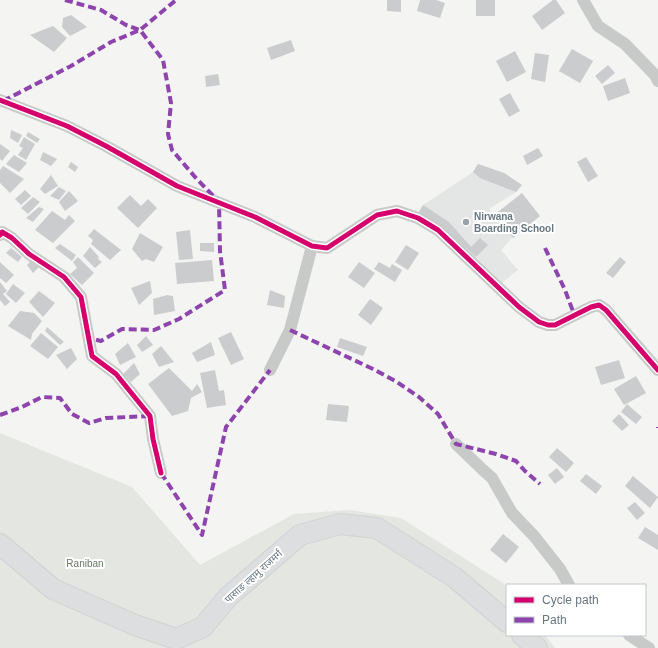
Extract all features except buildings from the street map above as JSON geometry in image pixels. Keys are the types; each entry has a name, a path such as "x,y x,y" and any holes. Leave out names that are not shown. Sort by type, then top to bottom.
{"main road":[{"name":"पासाङ ल्हामु राजमर्ग","path":"0,544 53,588 135,625 176,639 203,627 228,597 300,535 340,524 377,528 454,577 506,621"},
{"path":"523,636 537,648"}],"street":[{"path":"584,0 598,26 625,44 655,75 658,81"},
{"path":"0,100 67,126 177,186 255,217 312,246 327,248 377,215 397,210 418,218 438,230 519,307 538,322 548,325 555,325 591,307 599,305 606,310 658,370"},
{"path":"0,235 2,232 12,238 29,254 64,277 81,297 92,356 116,374 150,416 153,439 161,473"},
{"path":"270,370 290,330 312,246"},
{"path":"456,444 492,478 512,513 534,536 556,563 568,584"},
{"path":"631,636 649,648"}],"shaded area":[{"name":"Nirwana Boarding School","path":"478,164 504,173 522,185 516,192 489,209 514,236 501,250 518,270 502,283 476,257 444,229 417,215 423,205 473,172"}],"green space":[{"name":"Raniban","path":"0,433 132,487 200,565 294,514 350,510 401,518 503,583 506,587 506,636 546,636 555,648 0,648"}],"marked path":[{"path":"65,0 101,10 126,25 140,30 163,60 171,103 168,134 172,150 219,202 220,251 225,290 179,319 154,330 122,329 101,341 89,338"},
{"path":"3,101 71,66 111,42 140,30 176,0"},
{"path":"545,248 565,290 574,314"},
{"path":"290,330 373,369 397,382 419,397 438,414 456,444 496,454 516,461 540,484"},
{"path":"161,473 202,535 226,427 270,370"},
{"path":"0,415 22,407 42,397 60,398 72,414 89,423 106,418 150,416"}],"cycle path":[{"path":"0,100 67,126 177,186 255,217 312,246 327,248 377,215 397,211 418,218 438,230 519,307 539,322 548,325 555,325 591,307 599,305 606,310 658,370"},
{"path":"0,235 2,232 12,238 29,254 64,277 81,297 92,356 116,374 150,416 153,439 161,473"}],"place":[{"name":"Nirwana Boarding School","path":"466,222"}]}
